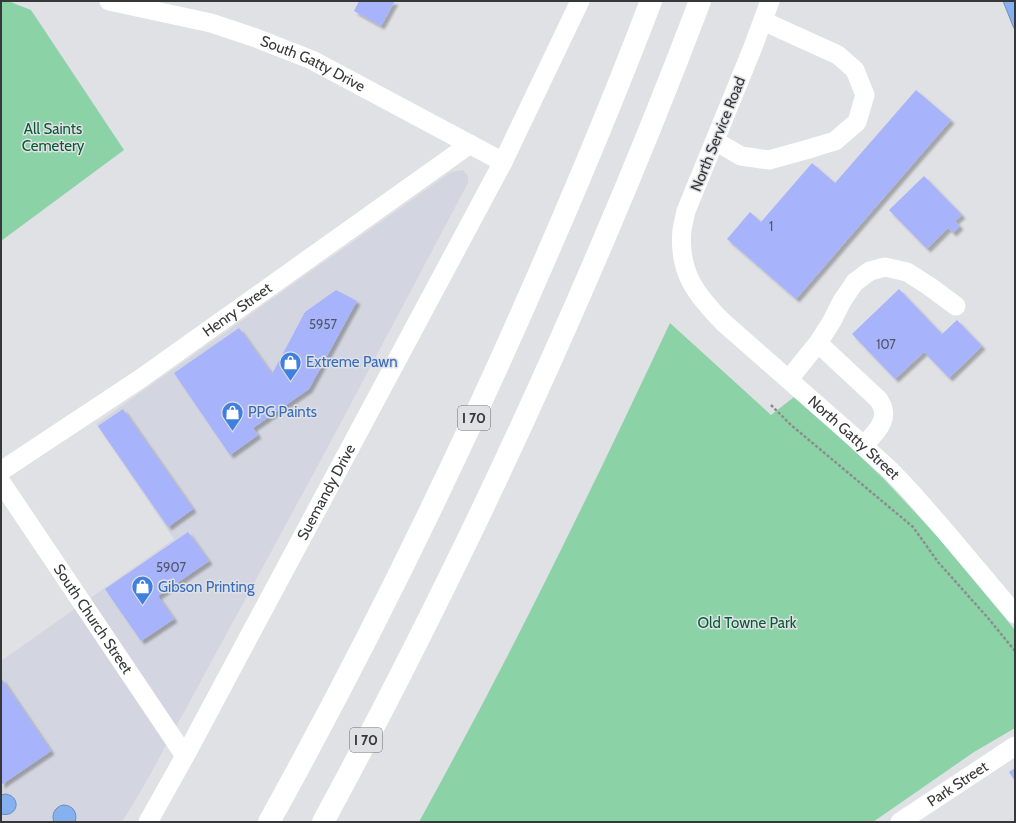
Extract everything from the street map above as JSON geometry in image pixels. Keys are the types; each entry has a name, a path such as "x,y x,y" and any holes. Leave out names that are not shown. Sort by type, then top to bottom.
{"highway":[{"name":"I 70","path":"269,822 345,680 440,492 528,300 651,1"},
{"name":"I 70","path":"323,822 412,652 499,474 547,371 633,171 673,74 700,1"}],"street":[{"name":"South Gatty Drive","path":"109,1 211,24 256,38 312,60 503,162"},
{"name":"Suemandy Drive","path":"148,822 185,756 503,162 580,1"},
{"name":"North Service Road","path":"686,270 681,244 682,228 686,211 770,1"},
{"path":"715,141 741,156 769,160 835,141 857,122 866,95 855,70 838,55 763,21"},
{"name":"Henry Street","path":"1,471 140,378 470,144"},
{"path":"789,379 818,343 832,321 842,301 855,282 870,271 885,267 907,272 956,306"},
{"name":"North Gatty Street","path":"686,270 695,289 704,302 714,312 747,343 864,445 892,472 911,492 1015,614"},
{"path":"818,343 879,400 883,409 884,417 880,425 864,445"},
{"name":"South Church Street","path":"1,482 185,756"},
{"name":"Park Street","path":"904,821 1015,746"}],"path":[{"path":"771,405 791,425 913,527 938,562 1015,651"}],"shaded area":[{"path":"463,170 468,176 468,183 329,445 145,784 122,822 1,822 1,661 174,539 96,424 451,172"}],"green space":[{"name":"All Saints Cemetery","path":"1,1 8,1 31,10 124,150 1,241"},
{"name":"Old Towne Park","path":"670,323 771,415 794,397 831,429 883,478 938,537 1015,630 1015,728 974,752 873,822 419,822 541,590"}],"water":[{"path":"1003,1 1015,1 1015,30 1013,26"},
{"path":"6,794 14,799 16,807 11,813 1,814 1,795"},
{"path":"63,805 70,806 74,810 76,816 75,822 54,822 54,811"}],"building":[{"path":"359,1 395,1 381,26 354,11"},
{"path":"916,90 951,120 796,299 727,239 750,212 761,222 812,163 835,183"},
{"path":"924,176 962,215 955,221 960,226 953,233 948,228 927,249 889,210"},
{"path":"899,289 942,334 957,320 982,346 949,378 924,352 895,379 852,334"},
{"path":"336,290 357,301 309,389 253,428 258,435 230,455 174,373 239,328 272,374 305,312"},
{"path":"123,409 193,509 168,527 98,426"},
{"path":"188,532 209,561 158,596 174,619 141,641 105,589"},
{"path":"1,679 51,751 1,785"},
{"path":"1015,768 1015,781 1009,772"}],"place":[{"name":"Extreme Pawn","path":"291,382"},
{"name":"PPG Paints","path":"232,432"},
{"name":"Gibson Printing","path":"142,606"}]}
